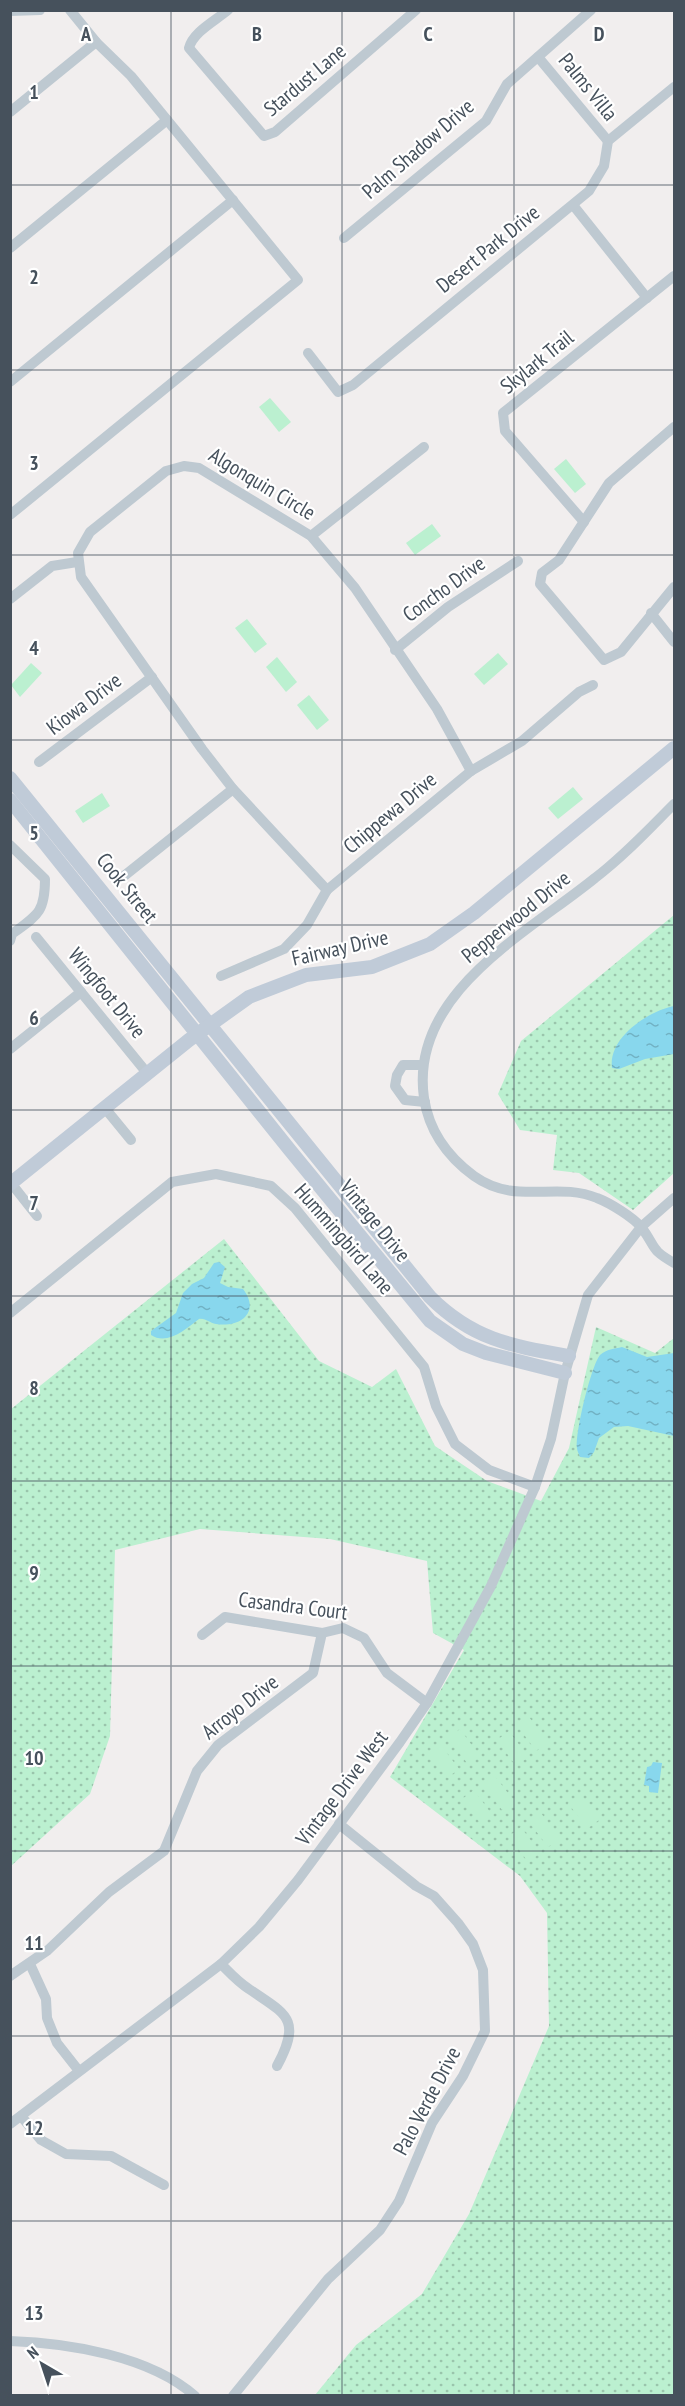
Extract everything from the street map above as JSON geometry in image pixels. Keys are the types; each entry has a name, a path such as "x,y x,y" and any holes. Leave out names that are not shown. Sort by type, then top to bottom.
{"street":[{"path":"10,11 40,10"},
{"path":"10,516 298,280 131,76 96,42 70,10"},
{"name":"Stardust Lane","path":"228,10 193,39 189,48 259,133 270,135 416,10"},
{"name":"Palm Shadow Drive","path":"344,238 486,121 507,84 591,10"},
{"path":"10,112 96,42"},
{"name":"Palms Villa","path":"538,57 608,141"},
{"path":"608,141 675,87"},
{"path":"10,248 167,120"},
{"name":"Desert Park Drive","path":"308,353 338,392 353,385 590,191 604,166 608,141"},
{"path":"10,382 233,200"},
{"path":"573,205 646,297"},
{"name":"Skylark Trail","path":"584,522 505,431 503,413 675,276"},
{"path":"675,427 609,483 559,560 542,573 540,584 604,660 621,652 651,613 675,587"},
{"path":"311,536 424,447"},
{"name":"Algonquin Circle","path":"77,562 80,546 90,532 166,471 184,466 199,468 311,536 355,588 437,709 471,771"},
{"name":"Concho Drive","path":"395,650 448,607 518,561"},
{"path":"10,599 52,566 77,562 81,577 233,789 327,890"},
{"path":"651,613 675,642"},
{"name":"Kiowa Drive","path":"39,762 152,677"},
{"name":"Chippewa Drive","path":"221,976 284,949 293,942 307,925 327,890 471,771 522,741 579,692 593,685"},
{"name":"Fairway Drive","path":"11,1183 147,1073 249,997 306,975 372,967 430,944 474,913 675,748"},
{"name":"Cook Street","path":"10,778 210,1024"},
{"path":"124,876 233,789"},
{"name":"Cook Street","path":"10,800 197,1034"},
{"name":"Pepperwood Drive","path":"641,1227 597,1198 567,1191 516,1192 477,1178 452,1157 429,1122 422,1065 431,1035 450,999 488,960 609,867 675,804"},
{"path":"10,845 45,879 45,902 32,919 12,934 10,941"},
{"name":"Wingfoot Drive","path":"36,937 147,1073"},
{"path":"10,1049 81,992"},
{"name":"Vintage Drive","path":"210,1024 430,1297 450,1317 504,1344 569,1356"},
{"name":"Vintage Drive","path":"197,1034 430,1321 463,1344 486,1353 565,1373"},
{"path":"422,1065 403,1065 397,1075 395,1086 405,1100 425,1102"},
{"path":"104,1107 131,1140"},
{"name":"Hummingbird Lane","path":"10,1313 172,1182 216,1174 271,1186 295,1208 424,1367 436,1406 455,1444 489,1470 535,1487"},
{"path":"11,1183 37,1216"},
{"name":"Vintage Drive West","path":"10,2124 221,1964 259,1927 339,1824 427,1703 500,1568 535,1487 552,1439 569,1356 588,1295 641,1227 675,1198"},
{"path":"641,1227 655,1252 675,1263"},
{"name":"Casandra Court","path":"202,1635 225,1617 322,1633 343,1628 363,1638 387,1673 427,1703"},
{"name":"Arroyo Drive","path":"10,1976 30,1964 109,1892 164,1851 197,1771 219,1745 314,1673 322,1633"},
{"name":"Palo Verde Drive","path":"233,2396 328,2279 380,2230 399,2201 432,2122 463,2076 485,2031 483,1970 473,1944 434,1896 416,1886 339,1824"},
{"path":"30,1964 46,1999 47,2018 57,2043 79,2071"},
{"path":"221,1964 247,1988 280,2008 289,2032 286,2049 277,2066"},
{"path":"21,2116 41,2140 66,2154 111,2156 164,2186"},
{"path":"10,2342 56,2344 94,2350 180,2383 195,2396"}],"green space":[{"path":"270,398 291,422 279,432 259,407"},
{"path":"566,459 586,484 575,493 554,469"},
{"path":"432,524 441,536 415,555 406,543"},
{"path":"247,619 267,644 255,653 235,628"},
{"path":"498,653 508,664 484,685 474,674"},
{"path":"277,657 297,682 286,692 266,667"},
{"path":"31,663 42,673 20,697 11,685"},
{"path":"309,695 329,720 317,730 297,705"},
{"path":"573,787 583,799 558,819 548,808"},
{"path":"102,793 110,806 83,823 75,811"},
{"path":"674,915 674,1173 633,1210 579,1173 553,1170 557,1135 520,1130 498,1094 521,1041"},
{"path":"224,1239 319,1361 372,1387 396,1369 435,1446 487,1481 541,1501 569,1448 596,1327 655,1353 674,1338 674,2395 315,2395 356,2345 422,2294 469,2214 549,2026 547,1913 520,1876 390,1777 464,1650 433,1633 427,1561 330,1539 200,1529 115,1550 110,1736 90,1794 11,1866 11,1409"},
{"path":"529,1717 548,1742 536,1751 517,1725"},
{"path":"460,1729 479,1755 467,1763 448,1738"},
{"path":"509,1731 528,1757 516,1766 497,1740"},
{"path":"440,1744 459,1769 447,1778 428,1752"},
{"path":"495,1776 514,1801 502,1810 483,1784"},
{"path":"474,1790 493,1816 481,1824 462,1799"},
{"path":"580,1794 599,1820 587,1829 568,1803"},
{"path":"541,1813 560,1839 548,1847 529,1822"},
{"path":"521,1827 540,1853 528,1862 509,1836"}],"water":[{"path":"674,1006 674,1054 645,1059 619,1069 612,1068 612,1057 616,1046 632,1027 653,1013"},
{"path":"219,1262 225,1267 220,1283 228,1287 243,1289 248,1297 250,1305 245,1317 240,1321 225,1325 199,1319 170,1337 163,1339 151,1335 151,1331 176,1313 183,1293 192,1284 204,1278 214,1263"},
{"path":"622,1347 647,1357 674,1353 674,1436 628,1426 614,1427 599,1438 589,1458 580,1457 577,1448 578,1429 596,1362 605,1352"},
{"path":"653,1762 662,1763 658,1793 649,1792 649,1786 644,1785 647,1767"}]}
